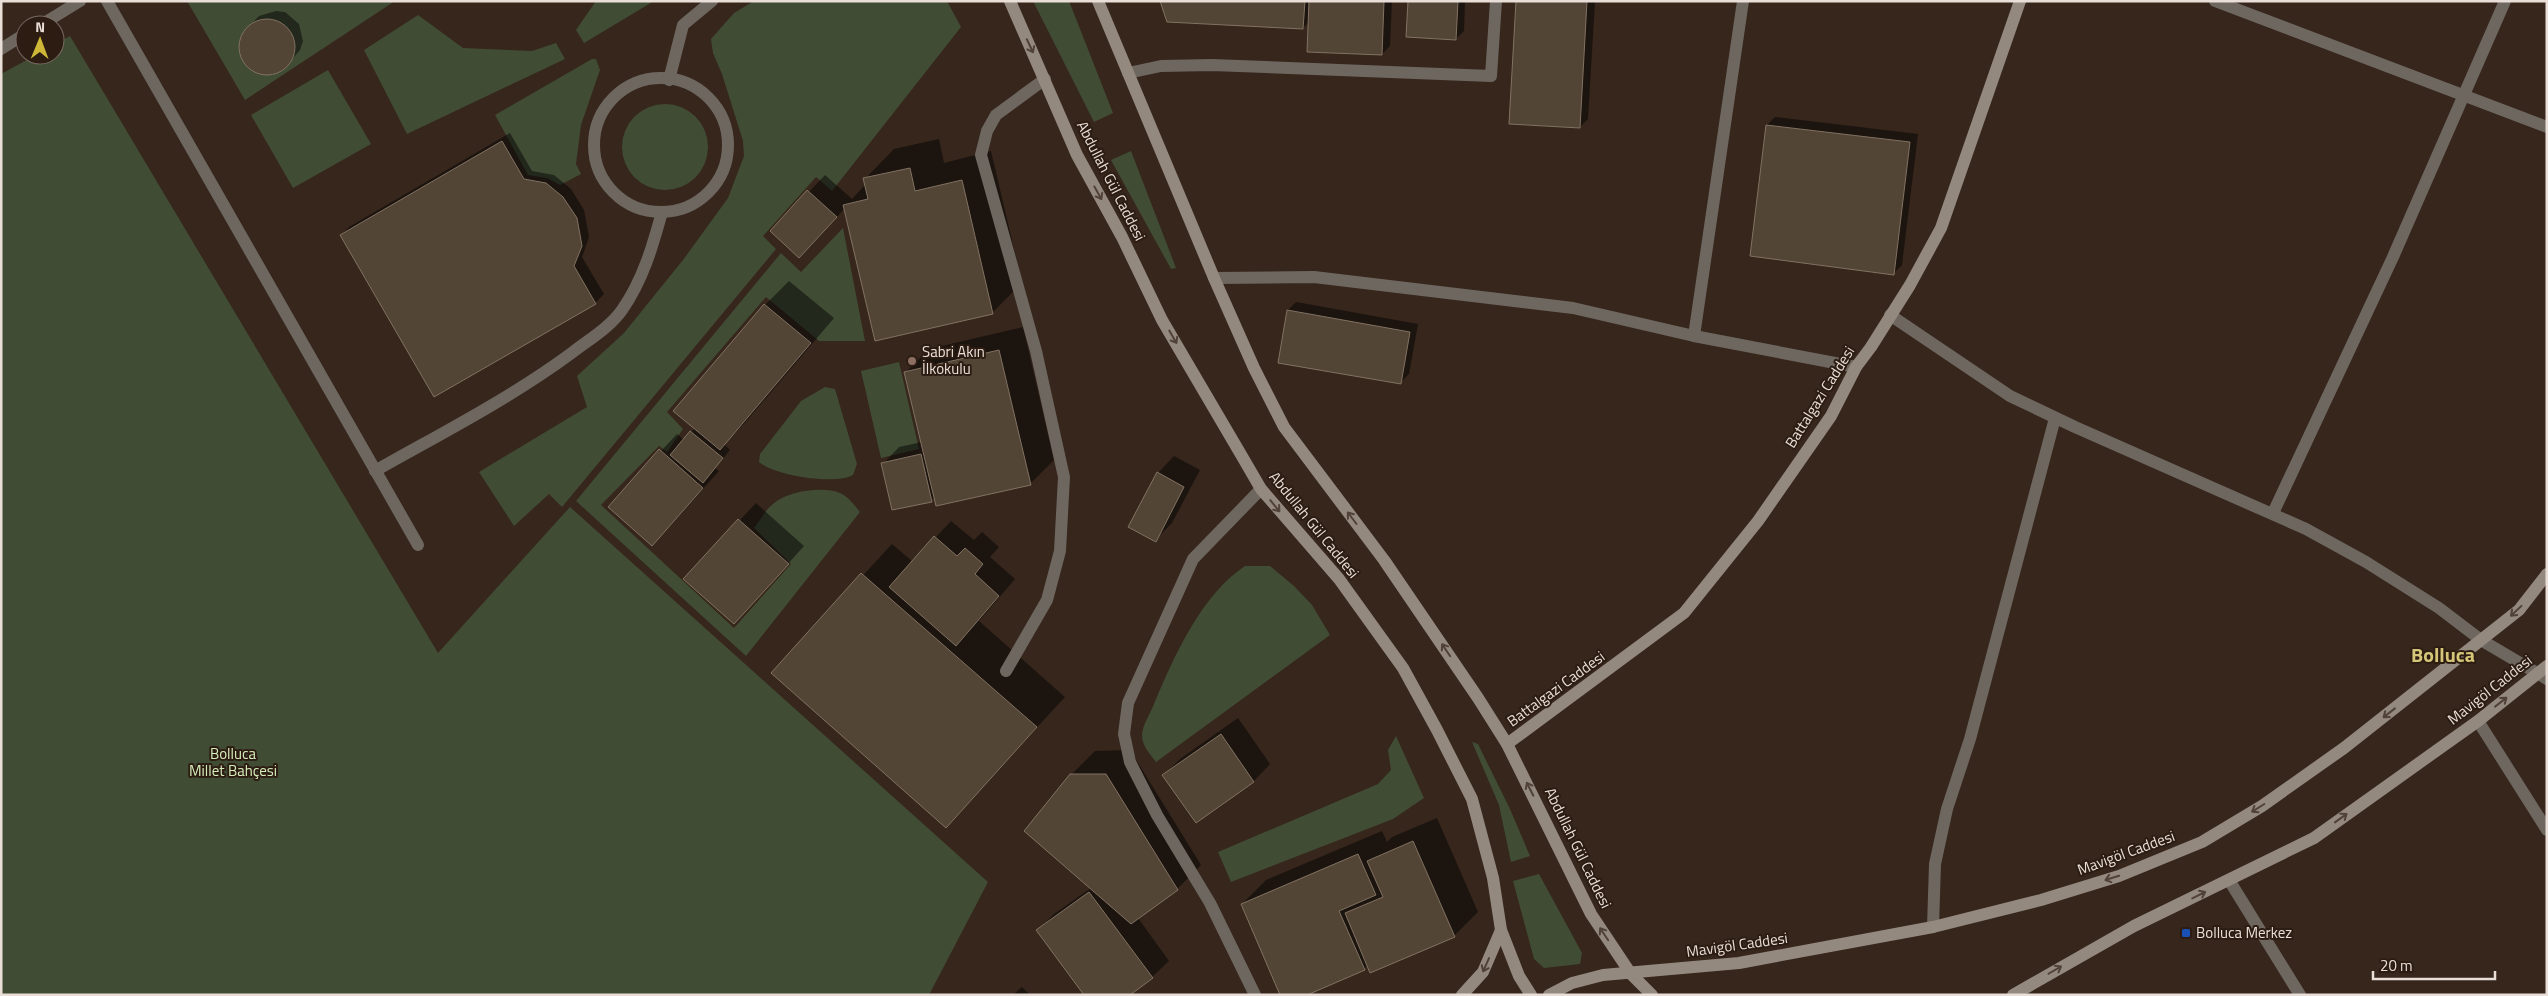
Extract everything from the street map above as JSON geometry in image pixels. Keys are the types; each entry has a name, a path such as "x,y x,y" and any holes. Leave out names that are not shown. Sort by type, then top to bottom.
{"street":[{"path":"57,15 80,1"},
{"path":"107,1 418,545"},
{"path":"669,80 683,25 712,1"},
{"name":"Abdullah Gül Caddesi","path":"1010,1 1045,79 1076,156 1122,237 1162,320 1262,489 1339,579 1403,668 1437,730 1472,799 1493,878 1501,930 1519,976 1531,995"},
{"name":"Abdullah Gül Caddesi","path":"1098,1 1214,278 1254,368 1284,427 1421,613 1507,744 1591,914 1631,974 1652,995"},
{"path":"1128,73 1161,66 1212,64 1491,76 1496,1"},
{"path":"1694,336 1743,1"},
{"name":"Battalgazi Caddesi","path":"1507,744 1684,613 1769,505 1830,416 1856,366 1871,347 1910,285 1941,228 1972,144 2020,1"},
{"path":"2214,1 2547,127"},
{"path":"2273,513 2393,257 2505,1"},
{"path":"1,48 15,40"},
{"path":"661,78 669,80 683,82 703,92 718,110 726,130 728,152 722,173 710,191 692,205 662,212 649,211 629,204 612,191 599,172 594,151 595,129 604,110 618,92 639,82 661,78"},
{"path":"1006,671 1047,600 1060,551 1064,477 1036,351 981,155 987,131 996,115 1045,79"},
{"path":"375,471 532,382 598,333 621,311 636,287 652,250 662,212"},
{"path":"1214,278 1324,278 1573,308 1694,336 1856,366"},
{"path":"1890,315 2010,396 2055,418 2273,513 2366,562 2439,608 2481,640 2542,677"},
{"path":"1933,927 1935,864 1947,809 1970,739 2055,418"},
{"path":"1255,995 1210,903 1156,815 1130,762 1124,734 1128,703 1193,559 1262,489"},
{"name":"Mavigöl Caddesi","path":"1549,995 1572,983 1603,975 1739,963 1933,927 2041,900 2119,876 2202,842 2262,806 2344,748 2519,610 2547,574"},
{"name":"Mavigöl Caddesi","path":"2013,995 2134,926 2314,838 2542,677 2547,666"},
{"path":"2478,721 2547,830"},
{"path":"2229,880 2300,995"},
{"path":"1462,995 1484,972 1501,930"}],"green space":[{"path":"187,1 395,1 245,100"},
{"path":"596,1 654,1 584,43 576,30"},
{"path":"754,1 947,1 961,27 832,191 816,177 763,236 776,249 562,507 549,494 514,526 479,472 587,407 577,376 624,333 683,260 728,198 744,156 743,141 722,74 713,53 711,39 734,13"},
{"path":"1033,1 1069,1 1113,113 1094,122"},
{"path":"418,15 463,48 532,51 556,43 565,59 407,134 364,50"},
{"name":"Bolluca Millet Bahçesi","path":"70,36 438,653 570,507 988,882 929,995 1,995 1,74 18,65 65,65 65,39"},
{"path":"592,59 596,59 600,70 581,125 576,164 581,174 560,185 547,178 528,175 495,115"},
{"path":"328,70 371,144 293,188 251,115"},
{"path":"665,104 682,107 696,116 705,130 708,147 705,164 696,178 682,187 665,190 648,187 634,178 625,164 622,147 625,130 634,116 648,107"},
{"path":"1131,151 1176,268 1171,269 1111,160"},
{"path":"843,228 865,341 819,341 766,297 667,412 683,429 667,452 659,446 601,505 734,628 791,564 754,528 768,509 787,496 815,490 840,493 851,501 860,512 746,656 576,501 781,253 801,272"},
{"path":"899,362 919,449 881,458 861,371"},
{"path":"825,387 835,389 857,464 853,475 833,479 805,478 778,471 759,462 760,454 801,401"},
{"path":"1245,566 1270,566 1294,586 1312,605 1330,635 1156,762 1142,739 1145,723 1180,647 1203,609 1215,593"},
{"path":"1396,736 1424,798 1393,819 1231,882 1218,852 1378,784 1391,770 1388,750"},
{"path":"1472,742 1478,744 1510,809 1530,856 1511,862 1499,805"},
{"path":"1539,874 1582,953 1580,964 1544,968 1534,959 1513,881"}],"building":[{"path":"1160,1 1305,1 1303,29 1167,22"},
{"path":"1309,1 1384,1 1382,55 1307,52"},
{"path":"1408,1 1458,1 1456,40 1406,37"},
{"path":"1516,1 1587,1 1580,128 1509,124"},
{"path":"261,19 273,19 287,27 295,41 293,58 287,67 273,75 261,75 251,70 244,63 239,53 239,41 244,31 251,24"},
{"path":"1766,125 1910,142 1894,275 1750,256"},
{"path":"502,141 524,179 546,183 563,197 577,218 582,246 574,266 596,304 434,397 340,235"},
{"path":"910,168 915,191 962,180 993,314 875,341 843,205 868,199 863,178"},
{"path":"807,190 837,217 799,258 770,231"},
{"path":"764,304 811,343 720,450 673,411"},
{"path":"1287,310 1410,332 1401,384 1278,363"},
{"path":"999,350 1031,485 936,506 904,372"},
{"path":"690,431 723,458 703,483 670,455"},
{"path":"659,449 703,488 652,546 608,507"},
{"path":"921,454 932,502 892,510 881,463"},
{"path":"1157,472 1184,487 1156,542 1128,527"},
{"path":"738,519 789,564 734,624 683,579"},
{"path":"934,536 957,556 965,548 983,564 975,574 999,596 956,646 889,587"},
{"path":"861,573 1037,727 946,828 771,673"},
{"path":"1221,734 1254,782 1196,823 1162,775"},
{"path":"1070,774 1106,774 1178,890 1131,924 1024,831"},
{"path":"1413,841 1455,937 1370,973 1345,913 1383,897 1367,861"},
{"path":"1358,854 1376,895 1339,911 1365,970 1307,995 1280,995 1241,904"},
{"path":"1089,892 1153,978 1130,995 1084,995 1036,930"}],"place":[{"name":"Sabri Akın İlkokulu","path":"912,361"},
{"name":"Bolluca Merkez","path":"2186,933"}],"district":[{"name":"Bolluca","path":"2443,655"}]}
